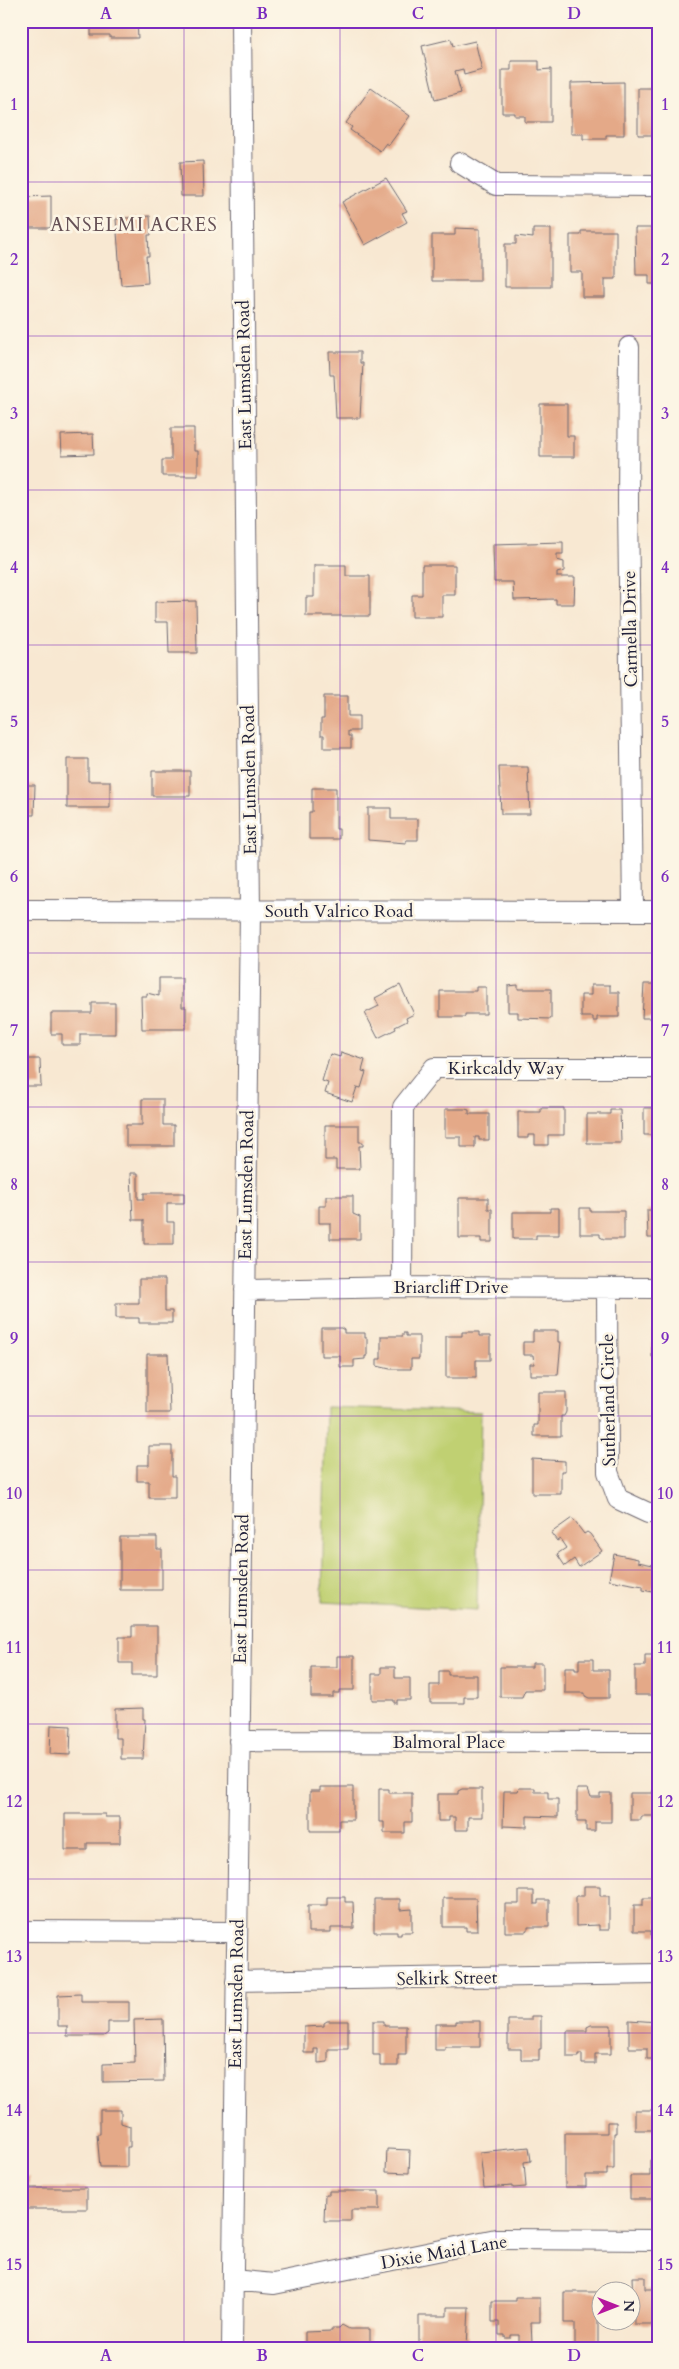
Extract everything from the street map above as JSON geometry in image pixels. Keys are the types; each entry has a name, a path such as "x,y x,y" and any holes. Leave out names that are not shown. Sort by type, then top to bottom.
{"street":[{"name":"East Lumsden Road","path":"232,2348 250,911 241,21"},
{"path":"460,163 496,185 658,186"},
{"name":"Carmella Drive","path":"629,347 628,503 633,911"},
{"name":"South Valrico Road","path":"21,910 658,911"},
{"name":"Kirkcaldy Way","path":"402,1287 403,1107 434,1068 658,1068"},
{"name":"Briarcliff Drive","path":"245,1290 402,1287 658,1288"},
{"name":"Sutherland Circle","path":"607,1288 608,1472 618,1499 648,1513 658,1512"},
{"name":"Balmoral Place","path":"239,1741 658,1742"},
{"path":"21,1931 237,1932"},
{"name":"Selkirk Street","path":"236,1981 658,1974"},
{"name":"Dixie Maid Lane","path":"233,2280 274,2284 496,2239 658,2240"}],"green space":[{"path":"326,1407 481,1412 477,1610 322,1602"}],"building":[{"path":"91,21 137,21 138,38 110,38 110,35 91,35"},
{"path":"451,39 453,46 475,41 482,70 464,75 463,69 455,71 461,93 435,100 422,46"},
{"path":"511,61 539,61 539,70 551,69 551,122 525,122 525,116 515,116 515,113 502,113 502,70 511,70"},
{"path":"624,82 624,135 606,135 606,139 583,139 583,134 571,134 571,83"},
{"path":"371,88 410,116 389,145 386,143 380,151 350,130 352,127 346,123"},
{"path":"638,88 658,88 658,137 656,135 638,135"},
{"path":"203,161 204,196 181,196 180,162"},
{"path":"386,178 407,211 402,213 407,222 365,245 342,202"},
{"path":"51,196 51,228 21,228 21,197"},
{"path":"150,216 151,235 148,235 149,256 146,256 148,283 121,285 116,219"},
{"path":"455,228 480,229 480,281 432,281 432,235 455,235"},
{"path":"635,228 654,228 654,243 658,243 658,284 649,284 649,275 636,275"},
{"path":"533,229 551,229 551,287 505,287 505,244 516,244 516,236 533,238"},
{"path":"581,231 616,231 616,279 605,279 605,297 582,297 582,272 570,272 570,235 581,235"},
{"path":"329,352 360,352 360,363 363,363 360,418 336,418 334,375 330,375"},
{"path":"540,404 567,404 567,436 574,436 574,457 540,457"},
{"path":"171,428 194,428 194,451 198,451 198,476 162,476 162,460 171,460"},
{"path":"93,434 94,454 62,455 61,435"},
{"path":"563,542 563,554 557,554 557,560 564,562 564,571 557,573 557,577 575,577 574,604 556,604 556,599 514,600 513,582 494,582 493,544"},
{"path":"314,565 346,565 346,576 370,576 370,616 306,616 306,597 314,597"},
{"path":"422,565 455,565 455,595 442,595 442,617 412,617 412,595 422,595"},
{"path":"196,601 197,653 169,653 168,622 155,622 155,602"},
{"path":"324,696 348,696 348,716 359,716 359,731 348,731 348,736 351,736 351,748 324,748 324,735 321,735 321,719 324,719"},
{"path":"67,759 88,759 88,781 110,781 110,808 67,808"},
{"path":"499,767 528,767 530,814 501,814"},
{"path":"152,771 190,771 190,796 152,796"},
{"path":"21,785 35,785 34,815 21,815"},
{"path":"312,788 336,788 336,829 339,829 339,839 309,839 309,812 312,812"},
{"path":"368,808 391,808 391,819 418,819 418,840 406,840 406,843 368,840"},
{"path":"159,978 182,978 182,1007 186,1007 186,1029 142,1029 141,996 147,996 147,993 159,996"},
{"path":"644,984 658,984 658,1018 642,1018"},
{"path":"400,985 414,1014 406,1018 407,1021 395,1027 396,1029 378,1038 365,1013 379,1006 375,998"},
{"path":"518,985 518,989 551,989 551,1019 518,1018 518,1012 508,1012 508,986"},
{"path":"591,985 610,985 610,992 619,992 619,1017 597,1017 597,1021 593,1021 593,1017 581,1017 581,995 591,995"},
{"path":"476,987 486,987 486,1014 465,1014 465,1017 440,1017 440,991 476,991"},
{"path":"92,1003 115,1003 115,1034 80,1034 80,1045 62,1045 62,1034 51,1034 51,1013 92,1013"},
{"path":"341,1052 365,1060 362,1071 366,1072 361,1088 357,1087 352,1102 325,1093 328,1083 322,1081 330,1054 340,1057"},
{"path":"21,1059 40,1059 41,1086 21,1086"},
{"path":"142,1099 163,1099 163,1125 174,1125 174,1146 126,1146 126,1125 142,1125"},
{"path":"541,1108 564,1108 564,1135 548,1135 548,1145 535,1145 535,1135 528,1135 528,1138 518,1138 518,1112 541,1112"},
{"path":"644,1108 658,1108 658,1135 644,1135"},
{"path":"445,1109 465,1109 469,1110 469,1114 489,1114 489,1140 479,1140 479,1137 475,1137 475,1147 461,1147 461,1137 445,1137"},
{"path":"610,1110 620,1110 621,1143 587,1143 587,1114 610,1114"},
{"path":"325,1125 359,1125 359,1142 363,1142 363,1146 359,1146 360,1169 336,1169 336,1160 325,1160"},
{"path":"131,1173 138,1173 138,1199 144,1199 144,1193 184,1193 184,1203 167,1203 167,1222 174,1222 174,1244 144,1244 144,1220 133,1220"},
{"path":"326,1196 353,1196 353,1214 360,1217 360,1239 330,1239 330,1223 319,1223 319,1206 326,1206"},
{"path":"459,1198 488,1198 488,1209 492,1209 492,1242 481,1242 481,1238 459,1238"},
{"path":"550,1208 559,1208 559,1235 536,1235 536,1239 513,1239 513,1212 550,1212"},
{"path":"580,1208 590,1208 590,1211 624,1211 624,1239 604,1239 600,1237 600,1234 580,1234"},
{"path":"647,1210 658,1210 658,1238 648,1238"},
{"path":"139,1279 165,1279 165,1311 172,1311 172,1323 139,1323 139,1318 116,1318 116,1303 139,1303"},
{"path":"321,1328 341,1328 344,1330 344,1333 365,1333 365,1338 367,1338 367,1356 365,1356 365,1359 354,1360 354,1367 340,1367 340,1356 321,1356"},
{"path":"533,1331 558,1331 558,1342 561,1342 558,1375 530,1375 530,1364 534,1364 533,1355 523,1355 523,1342 533,1342"},
{"path":"652,1331 658,1331 658,1357 652,1357"},
{"path":"462,1332 479,1332 479,1336 490,1336 490,1360 476,1360 476,1378 446,1378 446,1336 462,1336"},
{"path":"403,1333 406,1333 406,1336 419,1336 419,1359 411,1359 411,1369 390,1369 377,1366 377,1359 381,1359 381,1336 403,1336"},
{"path":"147,1354 168,1354 170,1413 147,1413"},
{"path":"538,1392 566,1392 566,1412 564,1416 561,1416 561,1436 534,1436 534,1425 538,1425"},
{"path":"654,1442 658,1442 658,1470 654,1470"},
{"path":"149,1446 172,1446 172,1476 175,1476 175,1498 149,1498 149,1481 137,1481 137,1465 149,1465"},
{"path":"532,1459 565,1461 565,1471 561,1471 561,1494 532,1494"},
{"path":"572,1518 584,1534 587,1532 590,1534 602,1551 579,1567 574,1559 565,1566 557,1554 566,1548 560,1539 557,1541 551,1533"},
{"path":"120,1537 157,1537 157,1549 162,1549 162,1590 120,1590"},
{"path":"614,1554 658,1566 653,1592 643,1590 643,1586 609,1580"},
{"path":"132,1626 157,1626 157,1675 132,1675 132,1663 119,1663 119,1637 132,1637"},
{"path":"645,1655 658,1655 658,1695 635,1695 635,1666 645,1666"},
{"path":"337,1656 354,1656 354,1690 339,1690 339,1693 333,1693 333,1697 311,1697 311,1667 337,1667"},
{"path":"579,1659 593,1659 593,1670 609,1670 609,1698 589,1698 585,1696 585,1693 565,1693 565,1667 575,1667 575,1670 579,1670"},
{"path":"532,1663 543,1663 543,1690 525,1690 522,1697 500,1697 500,1667 532,1667"},
{"path":"381,1667 395,1667 395,1678 410,1678 410,1700 397,1700 397,1703 394,1703 394,1700 372,1700 372,1674 381,1674"},
{"path":"439,1671 448,1671 448,1675 477,1675 477,1697 464,1697 464,1703 430,1703 430,1685 439,1685"},
{"path":"143,1708 143,1719 145,1719 143,1759 121,1759 121,1738 115,1738 115,1709"},
{"path":"51,1725 71,1726 70,1755 50,1754"},
{"path":"320,1787 353,1787 353,1820 339,1820 339,1831 310,1831 310,1791 320,1791"},
{"path":"519,1788 535,1788 535,1792 548,1792 548,1799 558,1799 558,1817 527,1816 527,1827 503,1826 504,1791 518,1791"},
{"path":"379,1789 389,1789 389,1793 412,1793 412,1822 405,1822 405,1833 384,1833 384,1822 379,1822"},
{"path":"462,1789 482,1789 482,1817 468,1817 468,1830 455,1830 455,1817 449,1817 449,1821 438,1821 438,1794 458,1794 458,1791"},
{"path":"577,1789 588,1789 591,1797 600,1797 600,1793 611,1793 611,1822 595,1822 595,1831 586,1831 586,1822 577,1822"},
{"path":"653,1790 658,1790 658,1816 641,1816 641,1820 630,1820 630,1793 653,1793"},
{"path":"65,1814 105,1814 105,1817 120,1817 120,1843 87,1843 87,1850 65,1850"},
{"path":"584,1886 600,1886 600,1896 609,1896 609,1930 599,1930 599,1925 576,1926 576,1896 584,1896"},
{"path":"519,1891 534,1891 534,1904 538,1904 538,1900 549,1900 549,1927 528,1927 528,1930 525,1932 505,1932 505,1904 519,1904"},
{"path":"327,1897 345,1897 345,1902 353,1902 354,1928 331,1928 331,1932 308,1932 308,1905 327,1905"},
{"path":"443,1898 476,1898 477,1931 466,1931 466,1927 443,1927"},
{"path":"643,1898 658,1898 658,1935 651,1935 651,1931 634,1931 634,1905 643,1905"},
{"path":"374,1899 400,1899 400,1910 412,1909 412,1932 401,1932 401,1935 397,1935 397,1932 374,1932"},
{"path":"81,1994 81,2002 129,2002 129,2022 108,2022 108,2033 104,2036 67,2036 67,2026 58,2026 58,1995"},
{"path":"531,2016 541,2016 539,2060 521,2060 521,2049 508,2049 508,2020 531,2020"},
{"path":"163,2019 164,2081 103,2082 103,2064 135,2063 134,2020"},
{"path":"629,2020 658,2022 658,2059 647,2059 647,2048 629,2048"},
{"path":"327,2021 348,2021 348,2049 328,2049 328,2062 318,2063 318,2049 314,2049 314,2053 304,2053 304,2027 324,2026 324,2023"},
{"path":"373,2021 384,2021 384,2026 406,2026 406,2055 398,2055 398,2066 380,2066 380,2055 373,2055"},
{"path":"456,2021 480,2021 480,2047 445,2047 445,2050 435,2050 435,2024 456,2024"},
{"path":"591,2025 611,2025 611,2054 595,2054 595,2064 582,2064 582,2054 578,2054 578,2057 567,2057 567,2031 587,2031 587,2027"},
{"path":"100,2110 121,2110 121,2123 130,2126 130,2147 127,2147 127,2167 100,2167 97,2134 100,2134"},
{"path":"635,2110 658,2110 658,2130 635,2130"},
{"path":"607,2122 616,2122 616,2133 614,2133 614,2169 607,2169 607,2175 586,2175 586,2187 565,2187 565,2133 607,2133"},
{"path":"529,2147 531,2161 524,2162 526,2187 484,2188 480,2152"},
{"path":"387,2149 410,2150 409,2173 386,2172"},
{"path":"650,2160 658,2160 658,2203 653,2203 653,2199 630,2199 630,2176 650,2176"},
{"path":"21,2177 29,2177 29,2188 87,2188 87,2209 21,2209"},
{"path":"329,2191 379,2191 379,2210 351,2210 351,2221 324,2221 325,2194 329,2194"},
{"path":"632,2277 645,2277 645,2289 658,2289 658,2324 642,2324 642,2282 632,2282"},
{"path":"564,2292 592,2292 592,2332 598,2332 598,2348 575,2348 575,2323 564,2323"},
{"path":"516,2298 540,2298 540,2322 531,2322 532,2343 519,2343 519,2335 511,2335 511,2338 505,2338 505,2335 499,2335 499,2322 492,2322 492,2301 516,2301"},
{"path":"447,2307 469,2307 467,2348 449,2348 449,2343 419,2343 419,2316 447,2316"},
{"path":"342,2325 349,2329 370,2329 370,2348 305,2348 305,2332 332,2331 332,2328 339,2328"}],"district":[{"name":"ANSELMI ACRES","path":"134,224"}]}
